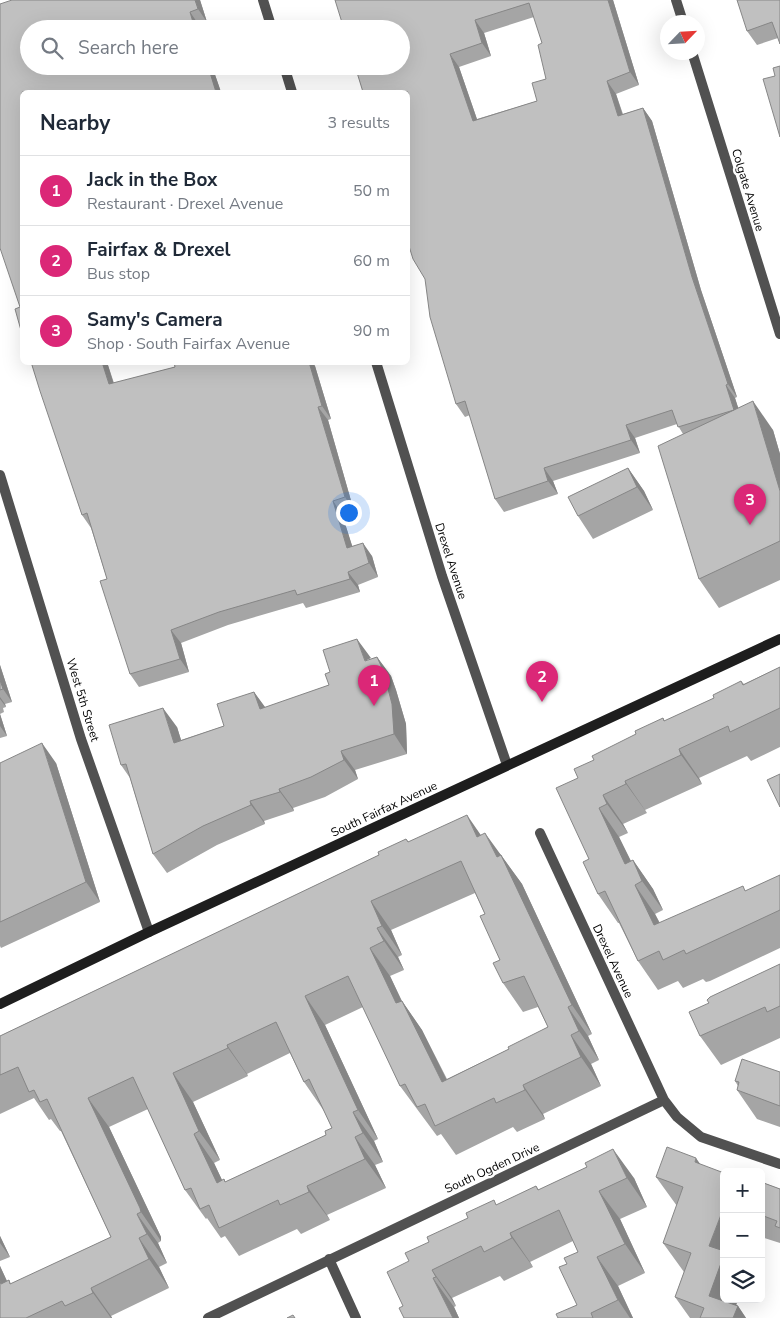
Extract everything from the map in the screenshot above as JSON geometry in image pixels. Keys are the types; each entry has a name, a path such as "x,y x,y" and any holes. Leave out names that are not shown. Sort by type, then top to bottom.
{"main road":[{"name":"South Fairfax Avenue","path":"0,1004 148,932 780,639"}],"street":[{"path":"263,0 269,20"},
{"path":"676,0 681,15"},
{"name":"Colgate Avenue","path":"694,60 780,334"},
{"path":"287,75 291,90"},
{"name":"Drexel Avenue","path":"377,365 442,576 507,765"},
{"name":"West 5th Street","path":"0,475 82,739 148,932"},
{"name":"Drexel Avenue","path":"540,833 664,1100"},
{"path":"664,1100 677,1117 701,1136 780,1164"},
{"name":"South Ogden Drive","path":"208,1318 664,1100"},
{"path":"329,1259 356,1318"}],"building":[{"path":"12,0 195,0 198,9 190,12 192,20 20,20 20,75 211,75 215,90 20,90 20,307 0,248 0,4"},
{"path":"335,0 608,0 630,72 607,81 618,116 643,108 692,277 728,384 726,385 734,410 678,427 672,410 626,425 631,440 544,468 548,481 495,499 465,401 456,404 430,317 425,279 413,259 410,249 410,90 362,90 358,75 410,75 410,20 341,20","holes":["529,3 542,43 538,45 546,79 532,83 537,101 473,121 450,54 482,43 475,20"]},
{"path":"737,0 780,0 780,44 772,22 747,31"},
{"path":"780,66 780,137 763,79 775,76 773,68"},
{"path":"20,307 20,327 15,309"},
{"path":"32,365 103,365 109,384 175,367 175,365 310,365 322,406 318,407 345,497 333,501 347,548 363,543 369,563 348,572 350,579 297,595 295,590 219,612 171,630 180,659 130,674 100,581 107,579 87,513 82,515"},
{"path":"753,401 780,491 780,541 699,579 658,446"},
{"path":"628,468 637,487 578,516 568,497"},
{"path":"357,639 365,661 377,657 383,670 392,704 394,734 341,751 344,760 311,777 279,789 280,792 250,801 251,805 203,826 153,854 126,764 121,765 109,725 163,708 174,743 224,726 217,704 254,692 260,709 329,685 325,674 330,672 323,650"},
{"path":"780,667 780,708 730,732 728,726 679,749 681,755 625,781 626,784 603,795 607,804 599,808 625,864 633,860 642,881 635,885 654,925 743,886 745,891 780,875 780,910 686,954 684,950 663,960 659,951 638,961 605,891 598,894 583,862 589,859 556,788 578,778 574,769 594,760 592,756 636,734 635,731 663,718 664,721 714,698 713,695 741,681 743,685"},
{"path":"42,743 86,882 0,922 0,763"},
{"path":"780,774 780,807 767,780"},
{"path":"467,815 477,837 485,833 497,857 501,855 572,1005 568,1007 579,1031 571,1035 581,1057 523,1085 525,1090 496,1103 494,1098 435,1126 425,1104 417,1107 405,1084 400,1086 348,976 305,996 358,1110 353,1112 363,1133 355,1137 365,1159 307,1186 309,1192 280,1205 278,1200 219,1228 209,1205 200,1209 191,1188 185,1190 133,1077 88,1098 140,1208 141,1212 137,1214 147,1234 139,1238 149,1259 91,1288 93,1293 65,1306 62,1301 26,1318 0,1318 0,1281 1,1284 9,1280 10,1284 111,1237 47,1099 40,1102 34,1090 29,1092 18,1067 0,1075 0,1036 379,855 378,852 406,839 408,842","holes":["461,861 485,914 480,916 500,960 493,963 503,983 524,976 548,1027 508,1047 509,1049 442,1082 402,1001 396,1003 370,948 384,941 377,928 382,926 371,901","276,1022 304,1082 309,1079 332,1128 325,1131 326,1135 225,1182 224,1179 217,1183 194,1134 199,1131 173,1073 228,1048 227,1045"]},
{"path":"780,964 780,1006 767,1012 765,1007 700,1036 689,1012 709,1003 707,1000 710,997"},
{"path":"742,1059 780,1072 780,1106 737,1090 739,1082 735,1081"},
{"path":"667,1147 696,1158 695,1162 720,1171 720,1217 709,1246 720,1250 720,1266 709,1296 720,1300 720,1303 729,1303 738,1306 733,1318 700,1318 704,1308 675,1297 691,1253 663,1243 683,1187 656,1177"},
{"path":"613,1149 627,1178 599,1191 625,1244 597,1257 618,1300 591,1313 593,1318 558,1318 556,1314 577,1305 559,1267 567,1264 564,1258 578,1252 559,1210 510,1233 512,1238 484,1252 481,1246 432,1270 436,1277 433,1278 453,1318 404,1318 399,1308 403,1306 387,1272 409,1261 405,1253 429,1242 427,1237 468,1218 466,1213 494,1200 496,1205 536,1186 538,1190 587,1167 585,1163"},
{"path":"765,1183 780,1189 780,1228 775,1226 777,1221 765,1216"}],"place":[{"name":"Samy's Camera","path":"750,525"},
{"name":"Fairfax & Drexel","path":"542,702"},
{"name":"Jack in the Box","path":"374,706"}]}
